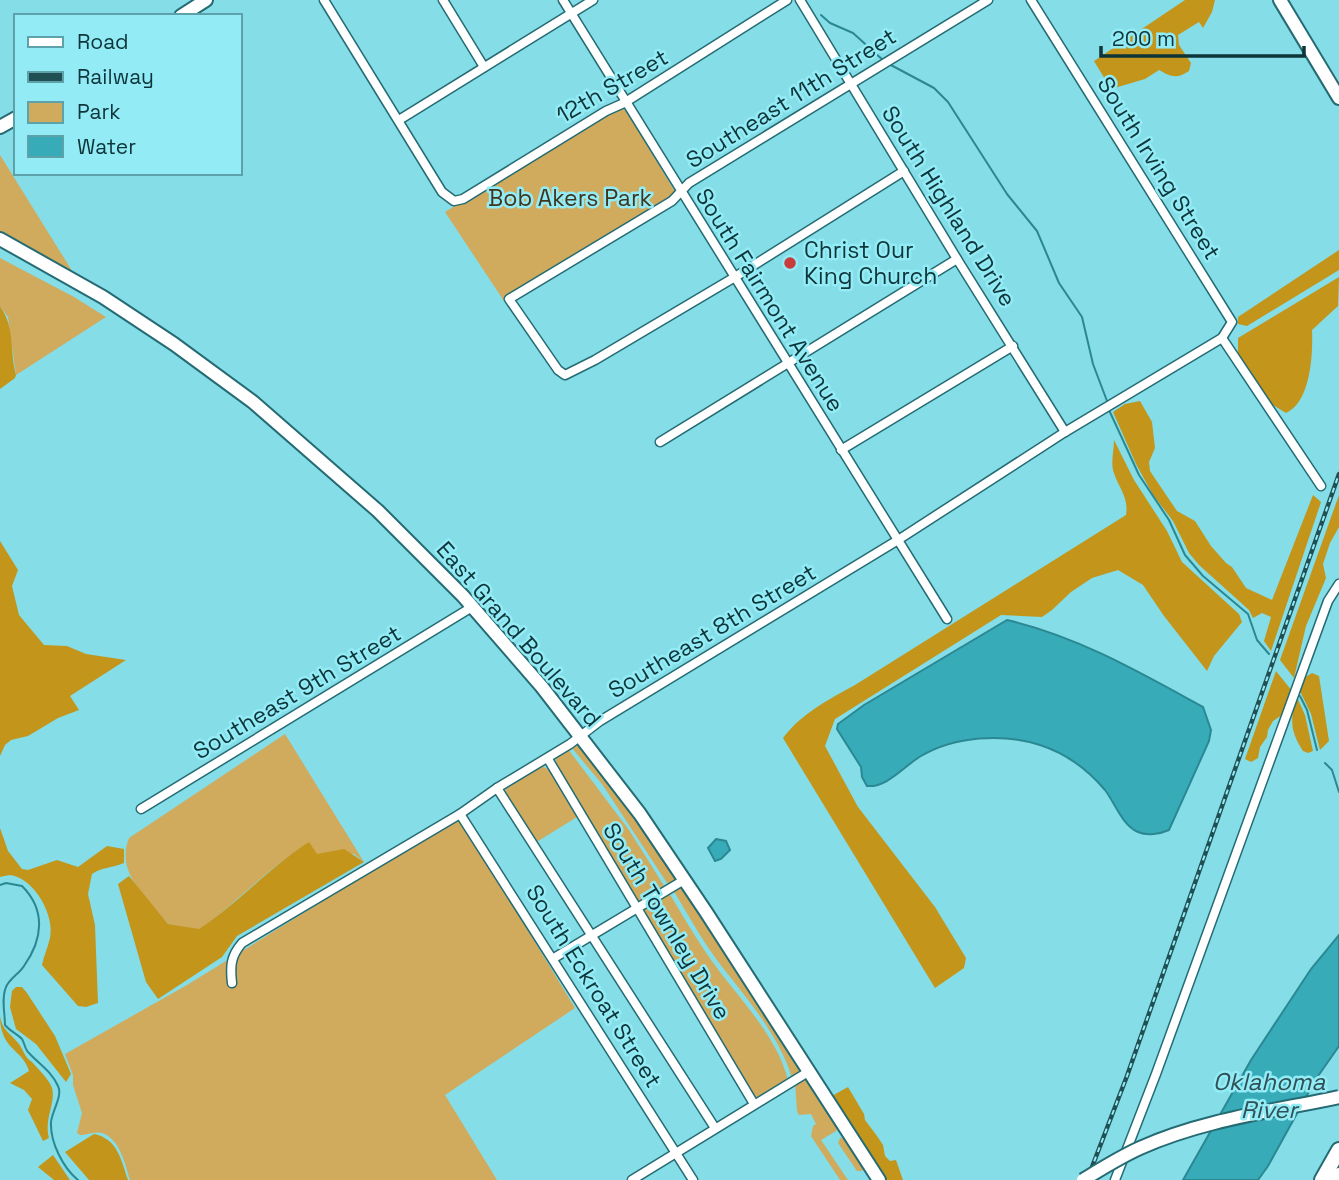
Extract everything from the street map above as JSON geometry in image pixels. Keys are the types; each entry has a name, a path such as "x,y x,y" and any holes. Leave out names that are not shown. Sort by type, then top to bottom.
{"highway":[{"path":"1322,1180 1339,1150"},
{"path":"1336,1180 1339,1175"}],"street":[{"path":"184,14 206,0"},
{"path":"324,0 399,120 593,0"},
{"path":"443,0 484,67"},
{"name":"South Fairmont Avenue","path":"562,0 947,619"},
{"name":"12th Street","path":"399,120 442,192 454,201 463,199 606,111 624,103 787,0"},
{"name":"South Highland Drive","path":"800,0 1065,432"},
{"name":"Southeast 11th Street","path":"734,277 565,375 558,370 509,299 672,201 689,183 988,0"},
{"name":"South Irving Street","path":"1031,0 1232,322"},
{"path":"1280,0 1339,98"},
{"path":"734,277 904,171"},
{"name":"East Grand Boulevard","path":"0,239 112,302 261,409 378,511 472,607 581,736 640,814 879,1180"},
{"path":"660,442 957,259"},
{"name":"Southeast 8th Street","path":"232,983 230,968 233,955 242,943 460,814 676,675 898,540 1108,405 1222,338 1232,322"},
{"path":"1222,338 1321,486"},
{"path":"841,450 1013,346"},
{"path":"1115,1180 1323,614 1339,584"},
{"name":"Southeast 9th Street","path":"141,809 472,607"},
{"name":"South Townley Drive","path":"548,759 754,1104"},
{"path":"497,788 715,1128"},
{"name":"South Eckroat Street","path":"460,814 693,1180"},
{"path":"554,958 684,880"},
{"path":"632,1180 808,1072"},
{"path":"1083,1180 1140,1148 1195,1128 1339,1097"}],"green space":[{"name":"Bob Akers Park","path":"622,108 674,190 674,197 504,301 445,212 613,110"},
{"path":"0,155 74,274 0,232"},
{"path":"0,258 106,317 16,375 8,317 0,306"},
{"path":"285,734 364,862 354,854 317,855 309,843 280,863 199,930 168,924 130,874 126,863 129,838"},
{"path":"577,743 621,795 676,878 669,886 602,784 571,747"},
{"path":"568,749 629,830 666,889 637,902 556,767 556,757"},
{"path":"539,767 549,770 577,817 535,843 505,793 506,789"},
{"path":"459,817 575,1008 445,1095 497,1180 130,1180 121,1153 108,1136 102,1133 77,1133 82,1113 65,1054 187,985"},
{"path":"683,887 800,1067 799,1072 792,1078 772,1034 709,949 673,890"},
{"path":"669,893 709,957 765,1031 782,1063 788,1080 758,1098 750,1092 643,914 645,908"},
{"path":"805,1077 838,1127 821,1140 848,1180 840,1180 811,1136 816,1124 811,1114 799,1115 797,1111 795,1082"},
{"path":"845,1137 864,1167 862,1171 857,1171 838,1143 840,1138"}],"shaded area":[{"path":"1185,0 1215,0 1203,28 1199,22 1178,35 1179,45 1191,63 1189,71 1174,76 1159,70 1145,79 1111,89 1094,61"},
{"path":"1339,250 1339,270 1247,326 1238,324 1238,317"},
{"path":"1339,277 1338,306 1312,330 1309,376 1301,399 1286,413 1273,405 1238,356 1238,338"},
{"path":"0,306 10,331 16,375 0,389"},
{"path":"1140,401 1152,422 1155,448 1149,462 1150,471 1177,511 1195,521 1211,546 1232,567 1246,588 1272,600 1313,495 1321,502 1271,651 1264,641 1271,617 1262,613 1253,618 1249,610 1199,565 1189,553 1173,521 1153,495 1136,464 1113,412 1125,404"},
{"path":"1114,440 1182,562 1239,614 1242,622 1214,656 1207,671 1143,585 1118,570 1092,578 1042,617 1001,615 835,719 825,746 858,807 935,907 966,958 964,968 935,988 783,738 798,721 816,708 1126,515 1125,497 1113,470"},
{"path":"1339,495 1339,527 1323,564 1326,578 1306,626 1294,678 1280,660"},
{"path":"0,541 18,570 12,586 19,615 44,645 67,646 86,654 126,660 70,696 79,710 58,718 28,736 11,740 5,745 0,756"},
{"path":"1276,671 1292,691 1282,715 1273,721 1268,730 1258,758 1251,762 1245,759"},
{"path":"1312,673 1319,676 1329,741 1320,750 1311,714 1299,689 1304,678"},
{"path":"1296,695 1305,715 1313,751 1308,753 1303,751 1293,730"},
{"path":"0,828 8,851 22,869 28,870 57,860 78,867 107,846 124,849 124,863 92,874 88,894 95,925 98,1003 86,1007 78,1006 42,965 51,929 46,909 28,883 11,875 0,877"},
{"path":"309,842 317,854 344,849 364,862 237,936 222,957 158,999 146,982 118,884 129,876 168,924 199,929"},
{"path":"16,987 22,987 27,993 55,1036 71,1074 66,1082 36,1044 16,1029 10,1007 12,991"},
{"path":"0,1016 4,1028 52,1088 49,1138 43,1141 28,1110 32,1099 24,1090 10,1083 29,1071 4,1036 1,1027"},
{"path":"848,1087 865,1120 883,1145 885,1156 890,1161 896,1160 903,1180 886,1180 830,1097"},
{"path":"94,1134 113,1145 128,1180 89,1180 65,1152"},
{"path":"53,1155 70,1180 54,1180 38,1167"}],"water":[{"path":"1007,620 1083,646 1203,707 1211,730 1209,741 1169,830 1145,834 1132,829 1109,795 1084,769 1049,748 1026,741 979,738 949,744 921,756 881,784 867,786 861,767 837,729 838,724 864,705"},
{"path":"716,839 726,841 730,850 715,861 708,848"},
{"name":"Oklahoma River","path":"1339,935 1339,1046 1316,1079 1268,1166 1258,1180 1183,1180 1251,1060 1311,969"}],"waterway":[{"path":"821,15 830,23 853,33 884,61"},
{"path":"889,64 934,88 948,102 1007,194 1037,231 1059,283 1082,317 1093,364 1107,401"},
{"path":"1109,410 1139,475 1169,520 1185,555 1203,576 1248,614 1257,640 1269,654"},
{"path":"1300,696 1307,710 1317,750"},
{"path":"1325,763 1332,770 1339,792"},
{"path":"0,885 6,883 22,886 35,905 39,925 30,956 5,991 5,1025 22,1039 28,1052 49,1072 58,1086 59,1094 51,1130 63,1162 78,1180"}],"railway":[{"path":"1087,1180 1127,1076 1339,474"}],"place":[{"name":"Christ Our King Church","path":"790,263"}]}
